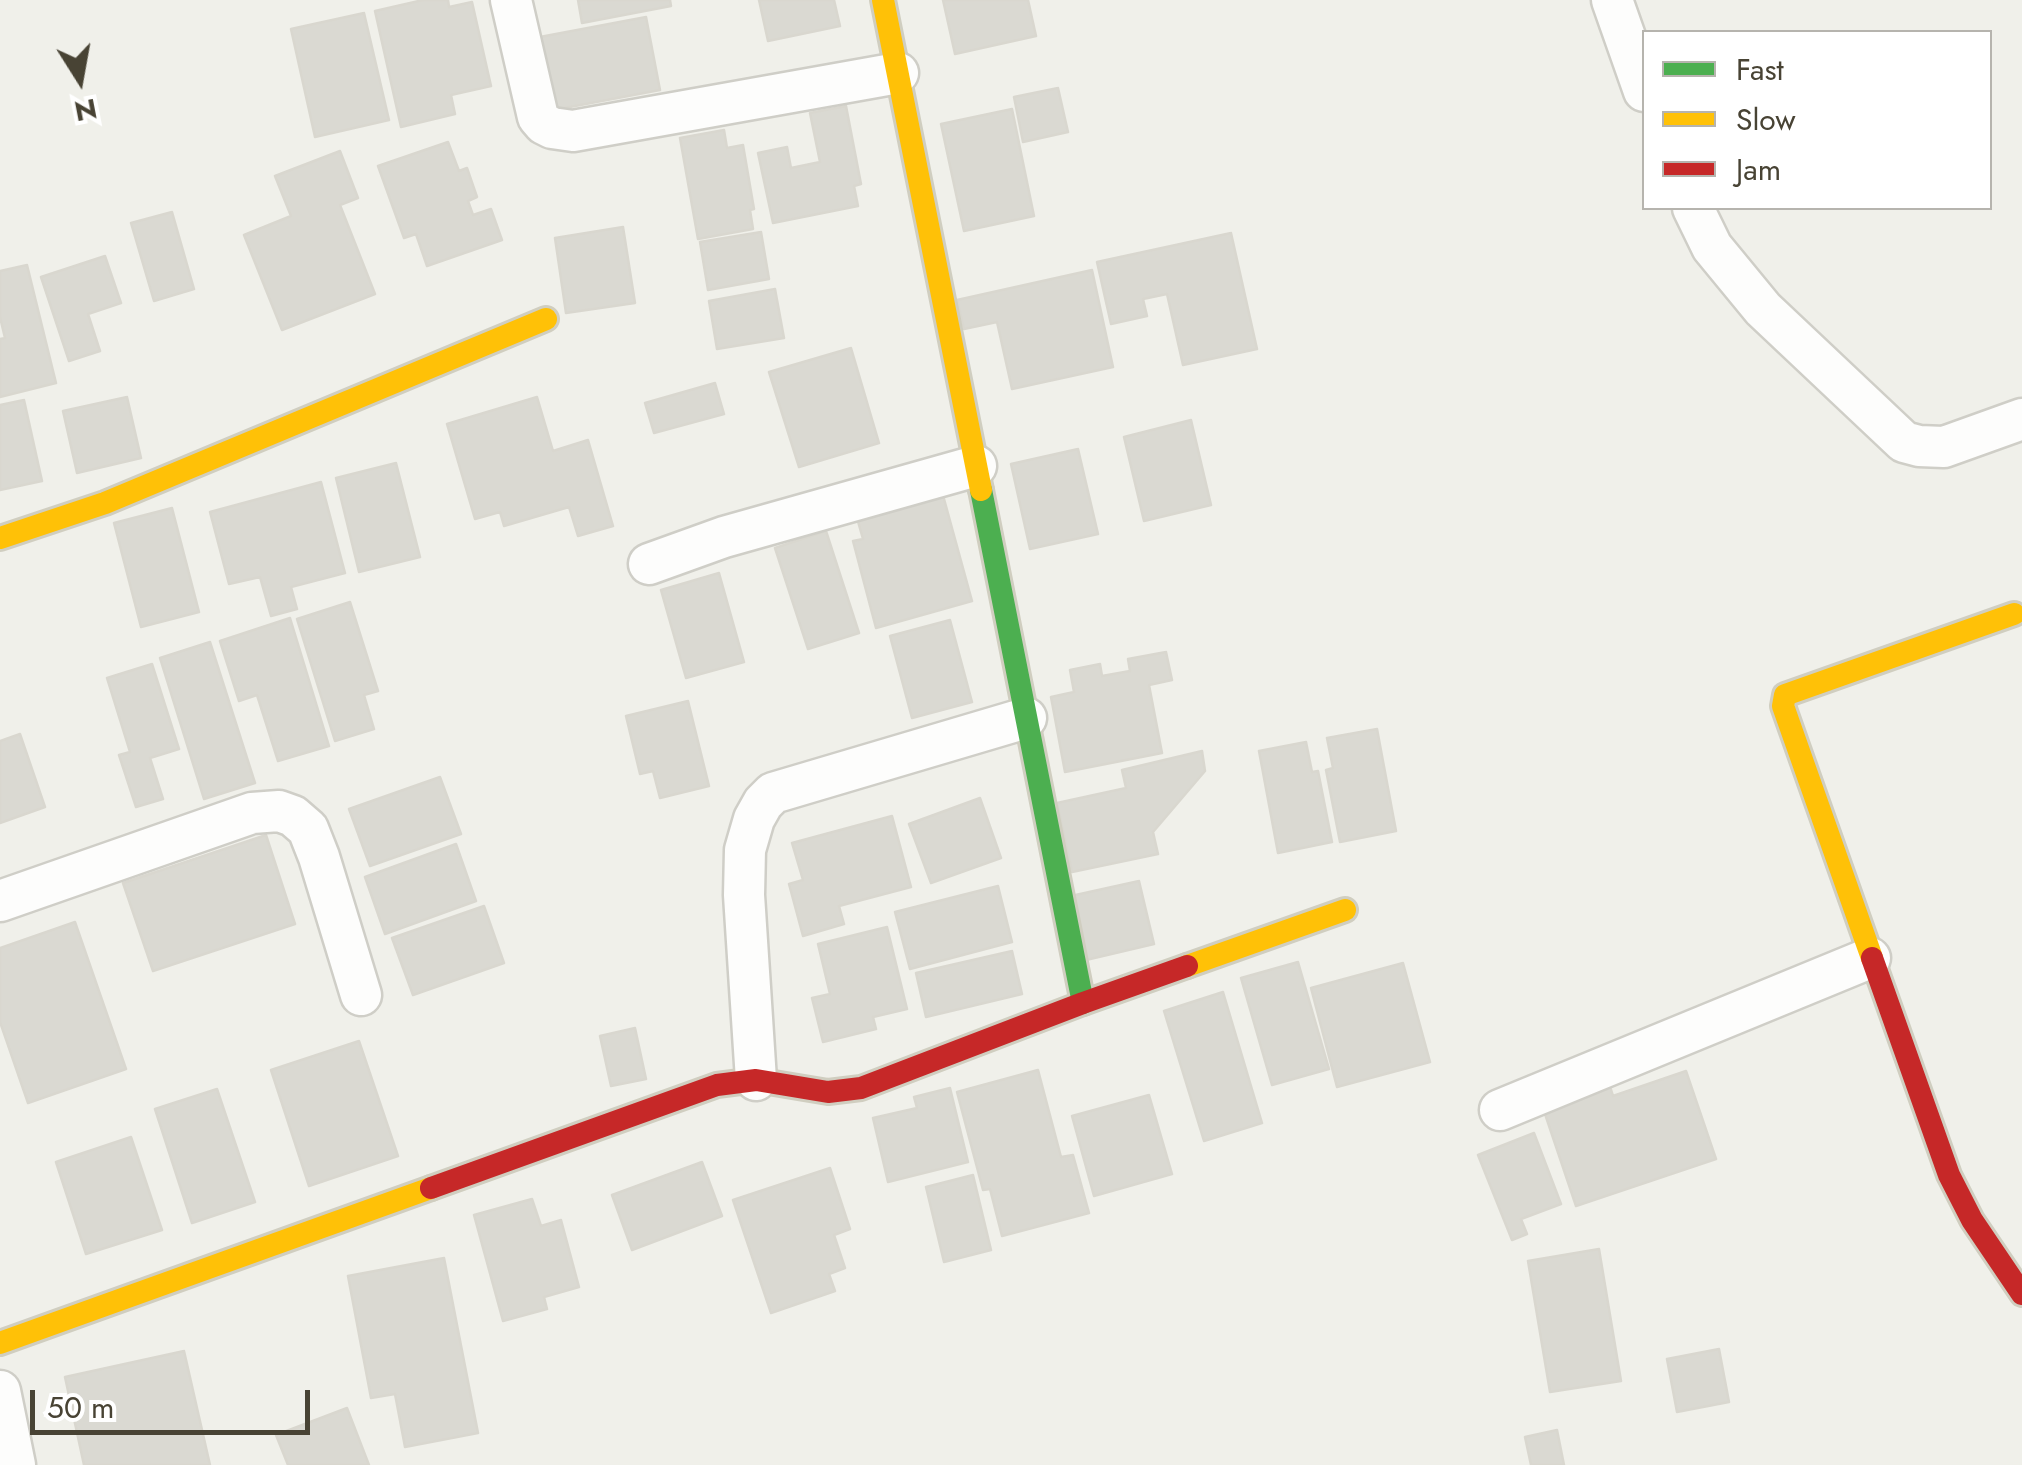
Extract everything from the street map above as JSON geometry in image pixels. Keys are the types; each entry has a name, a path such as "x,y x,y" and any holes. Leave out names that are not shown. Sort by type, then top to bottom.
{"street":[{"path":"511,0 538,117 552,128 573,131 898,73"},
{"path":"883,0 1083,1003"},
{"path":"1612,0 1642,85"},
{"path":"1694,210 1712,248 1763,309 1904,442 1944,446 2022,420"},
{"path":"0,538 105,503 546,318"},
{"path":"648,564 724,537 976,466"},
{"path":"2014,614 1785,695 1783,706 1949,1175 1972,1220 2022,1294"},
{"path":"756,1080 744,895 745,850 762,803 773,794 1026,718"},
{"path":"0,901 252,813 279,811 293,816 308,829 360,995"},
{"path":"0,1343 717,1085 756,1080 828,1092 861,1088 1083,1003 1345,910"},
{"path":"1500,1110 1870,958"},
{"path":"0,1391 15,1465"}],"building":[{"path":"423,0 448,0 449,7 472,2 491,86 451,95 455,114 401,127 375,11"},
{"path":"578,0 670,0 671,6 582,23"},
{"path":"759,0 834,0 840,26 768,41"},
{"path":"943,0 1028,0 1036,36 955,54"},
{"path":"364,13 389,120 315,137 291,29"},
{"path":"646,17 660,90 538,113 524,40"},
{"path":"1058,88 1068,132 1023,142 1014,97"},
{"path":"846,106 861,184 854,186 858,206 773,223 758,153 787,147 791,168 820,162 810,113"},
{"path":"1012,109 1034,216 964,231 941,124"},
{"path":"724,130 727,148 743,145 754,209 750,210 753,229 698,239 680,138"},
{"path":"448,142 459,171 467,168 477,197 468,201 473,215 491,209 502,240 427,266 416,234 404,238 378,166"},
{"path":"340,151 358,198 340,205 375,294 282,330 244,235 291,216 275,176"},
{"path":"172,212 194,289 154,301 131,223"},
{"path":"623,227 635,303 566,313 555,238"},
{"path":"761,232 769,279 708,290 700,242"},
{"path":"1231,233 1257,349 1183,365 1167,294 1143,299 1147,316 1111,324 1097,262"},
{"path":"105,256 121,303 88,314 100,351 69,361 41,277"},
{"path":"27,265 56,383 0,397 0,339 5,338 0,317 0,271"},
{"path":"1092,270 1113,367 1012,389 997,322 964,329 957,300"},
{"path":"775,289 784,338 717,349 709,301"},
{"path":"851,348 879,443 799,467 769,372"},
{"path":"715,383 724,414 654,433 645,403"},
{"path":"127,397 141,458 77,473 63,411"},
{"path":"537,397 553,451 588,440 613,526 578,536 569,507 504,526 500,512 475,519 447,424"},
{"path":"24,400 42,481 0,490 0,405"},
{"path":"1191,420 1211,505 1144,521 1124,437"},
{"path":"1078,449 1098,534 1030,549 1011,464"},
{"path":"396,463 420,557 359,572 336,478"},
{"path":"321,482 345,573 291,587 297,609 271,616 260,577 229,584 210,512"},
{"path":"941,488 972,601 876,628 853,541 863,539 855,511"},
{"path":"172,508 199,612 141,627 114,523"},
{"path":"826,531 859,633 808,649 775,548"},
{"path":"719,573 744,662 686,678 661,590"},
{"path":"350,602 378,691 364,695 374,729 335,741 297,619"},
{"path":"290,618 329,746 278,761 257,695 239,701 220,641"},
{"path":"950,620 972,702 912,718 890,636"},
{"path":"210,642 255,783 204,799 160,658"},
{"path":"1166,652 1172,680 1149,685 1162,753 1065,772 1051,697 1074,692 1070,670 1100,664 1102,676 1130,671 1128,659"},
{"path":"152,664 179,749 150,758 163,799 136,807 119,755 130,752 107,678"},
{"path":"688,701 709,786 660,798 653,771 640,774 626,716"},
{"path":"1377,729 1396,831 1340,842 1326,770 1333,768 1327,738"},
{"path":"20,734 45,807 0,823 0,741"},
{"path":"1306,742 1312,772 1318,771 1332,842 1278,853 1259,751"},
{"path":"1202,751 1205,771 1153,832 1158,854 1072,872 1057,803 1126,788 1122,770"},
{"path":"440,777 461,834 370,866 349,809"},
{"path":"980,798 1001,858 931,883 909,824"},
{"path":"892,816 911,887 839,906 844,924 803,936 789,884 803,880 792,843"},
{"path":"266,835 295,924 153,971 123,883"},
{"path":"456,844 476,901 385,934 365,877"},
{"path":"1139,881 1154,944 1086,960 1071,896"},
{"path":"998,886 1012,942 910,969 895,912"},
{"path":"484,906 504,963 413,995 392,938"},
{"path":"75,922 126,1069 28,1103 0,1022 0,948"},
{"path":"887,927 907,1009 873,1017 876,1029 823,1042 812,998 830,994 818,944"},
{"path":"1012,951 1022,994 926,1017 916,973"},
{"path":"1298,962 1329,1069 1272,1085 1241,978"},
{"path":"1403,963 1430,1062 1337,1087 1311,988"},
{"path":"1223,992 1262,1123 1204,1141 1164,1011"},
{"path":"635,1028 646,1079 611,1086 600,1036"},
{"path":"359,1041 398,1156 309,1186 271,1070"},
{"path":"1038,1070 1061,1157 1073,1155 1089,1213 1002,1236 990,1189 983,1190 957,1092"},
{"path":"1686,1071 1716,1159 1576,1206 1542,1105 1609,1083 1613,1096"},
{"path":"950,1088 968,1162 888,1182 873,1118 917,1108 914,1097"},
{"path":"217,1089 255,1202 192,1223 155,1109"},
{"path":"1149,1095 1172,1174 1094,1196 1072,1116"},
{"path":"1534,1133 1561,1204 1521,1219 1527,1234 1512,1240 1478,1155"},
{"path":"131,1137 162,1230 86,1254 56,1162"},
{"path":"702,1162 722,1216 632,1250 612,1195"},
{"path":"830,1168 850,1229 834,1235 845,1268 829,1274 835,1291 771,1313 733,1200"},
{"path":"973,1175 991,1250 944,1262 926,1187"},
{"path":"532,1199 541,1226 561,1220 579,1287 544,1297 547,1309 503,1321 474,1215"},
{"path":"1599,1249 1621,1381 1550,1392 1528,1261"},
{"path":"444,1258 478,1433 405,1447 395,1394 371,1398 348,1276"},
{"path":"1719,1349 1729,1402 1677,1412 1667,1359"},
{"path":"184,1351 210,1465 84,1465 65,1377"},
{"path":"347,1408 369,1465 288,1465 276,1435"},
{"path":"1557,1430 1564,1465 1531,1465 1525,1437"}],"traffic: fast":[{"path":"981,490 1083,1003"}],"traffic: slow":[{"path":"883,0 981,490"},
{"path":"0,538 105,503 546,319"},
{"path":"1872,958 1783,706 1785,695 2014,614"},
{"path":"1187,966 1345,910"},
{"path":"0,1343 431,1188"}],"traffic: jam":[{"path":"1872,958 1949,1175 1972,1220 2022,1294"},
{"path":"431,1188 717,1085 756,1080 828,1092 861,1088 1187,966"}]}
